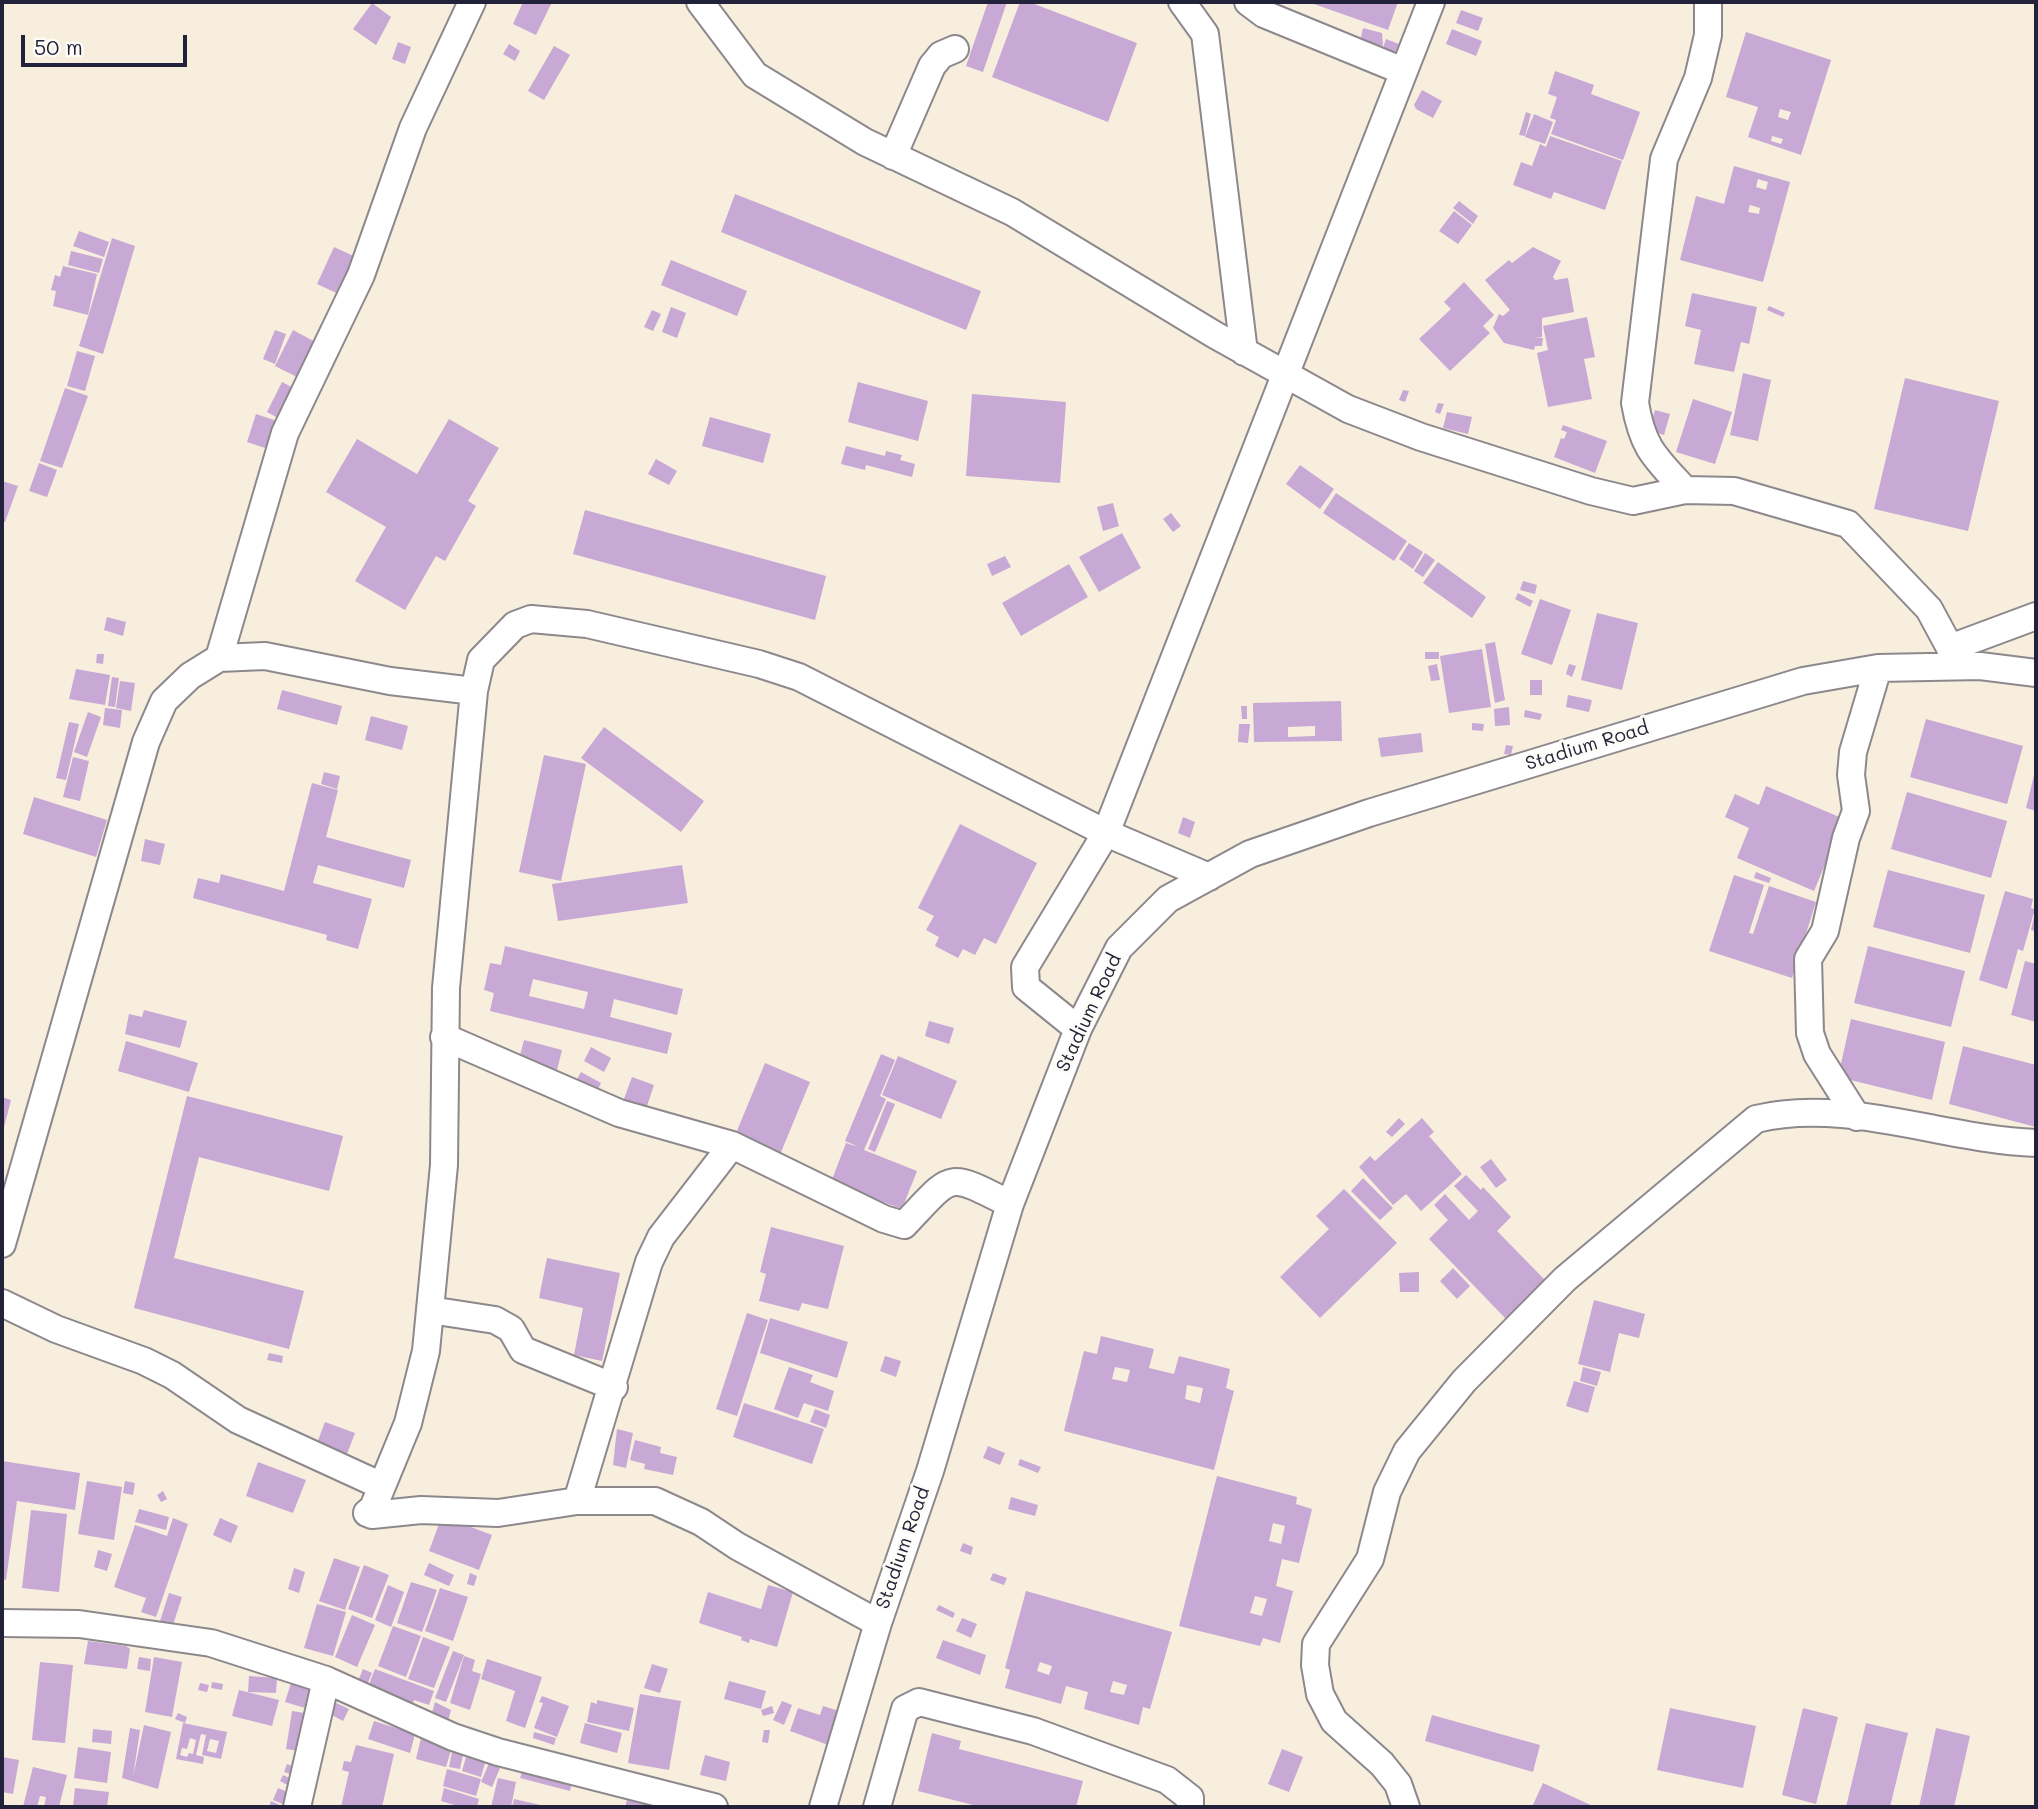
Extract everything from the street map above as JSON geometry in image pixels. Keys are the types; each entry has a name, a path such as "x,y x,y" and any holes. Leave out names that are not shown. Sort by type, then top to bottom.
{"street":[{"path":"219,658 285,433 361,275 413,128 471,2"},
{"path":"700,2 755,75 893,156 1012,212 1244,352 1348,409 1421,437 1591,491 1633,501 1685,491 1734,491 1848,524 1929,609 1952,657 2036,617"},
{"path":"1248,2 1264,14 1404,71"},
{"path":"1078,1029 1029,990 1024,977 1028,961 1106,833 1431,2"},
{"path":"1685,491 1647,449 1640,431 1635,403 1664,159 1698,78 1708,34 1708,2"},
{"path":"1185,3 1205,34 1244,352"},
{"path":"893,156 932,66 941,55 955,49"},
{"path":"878,1623 737,1546 669,1505 655,1501 577,1501 498,1513 421,1510 372,1515 367,1513 373,1508 408,1423 419,1387 430,1310 444,1165 446,988 474,691 481,660 515,625 531,619 601,627 759,664 799,677 1106,833 1209,877"},
{"path":"2,1244 146,742 164,701 190,676 219,658 265,656 390,681 474,691"},
{"name":"Stadium Road","path":"823,1807 878,1623 930,1471 1010,1204 1078,1029 1119,948 1168,899 1250,854 1369,814 1803,681 1952,657 1980,666 2036,673"},
{"path":"1857,1116 1817,1054 1810,1033 1808,959 1825,931 1846,838 1856,811 1851,775 1853,752 1878,668"},
{"path":"444,1037 619,1114 732,1145 884,1219 905,1224 945,1182 963,1181 1010,1204"},
{"path":"1406,1807 1398,1784 1382,1763 1334,1721 1320,1694 1315,1665 1316,1644 1370,1559 1387,1492 1407,1451 1464,1381 1565,1279 1756,1119 1784,1112 1857,1116 2010,1142 2036,1143"},
{"path":"577,1501 614,1387 649,1262 661,1237 732,1145"},
{"path":"2,1303 56,1329 144,1361 172,1375 238,1420 382,1486"},
{"path":"430,1310 495,1320 511,1329 523,1350 614,1387"},
{"path":"2,1623 79,1624 211,1643 326,1680 453,1737 498,1752 713,1807"},
{"path":"297,1807 326,1680"},
{"path":"877,1807 905,1709 919,1702 1033,1731 1167,1780 1190,1798 1190,1807"}],"building":[{"path":"523,2 552,2 536,35 513,24"},
{"path":"988,2 1007,2 983,72 966,66"},
{"path":"1020,2 1029,2 1137,43 1108,122 992,77"},
{"path":"1308,2 1398,2 1388,30"},
{"path":"372,3 391,17 376,45 353,29"},
{"path":"1461,10 1483,18 1478,31 1456,23"},
{"path":"1363,28 1382,33 1383,46 1360,41"},
{"path":"1452,29 1482,41 1476,56 1446,44"},
{"path":"1746,32 1831,60 1801,155 1748,137 1758,107 1726,97","holes":["1780,109 1791,112 1788,120 1778,117","1772,136 1783,139 1781,144 1771,141"]},
{"path":"1386,39 1399,44 1395,52 1383,48"},
{"path":"398,42 411,47 405,64 392,59"},
{"path":"509,44 520,51 515,61 503,54"},
{"path":"554,46 570,55 544,100 528,91"},
{"path":"1555,71 1594,85 1591,94 1640,112 1623,160 1551,134 1556,120 1550,118 1557,97 1548,94"},
{"path":"1422,90 1442,101 1433,118 1416,109 1414,105"},
{"path":"1526,112 1531,114 1525,136 1519,135"},
{"path":"1534,114 1553,122 1545,144 1525,137"},
{"path":"1550,136 1622,161 1605,210 1554,192 1551,199 1513,185 1521,162 1532,166 1540,144 1546,147"},
{"path":"1734,166 1790,182 1763,282 1680,260 1696,196 1724,204","holes":["1758,179 1768,182 1766,190 1756,187","1750,205 1760,208 1759,214 1748,212"]},
{"path":"735,194 981,291 966,330 721,232"},
{"path":"1459,201 1478,216 1473,224 1453,208"},
{"path":"1454,211 1472,225 1458,244 1439,231"},
{"path":"79,231 109,242 104,257 73,246"},
{"path":"112,238 135,246 103,354 79,346"},
{"path":"334,247 360,259 343,296 317,284"},
{"path":"1533,247 1561,261 1553,277 1555,280 1568,278 1574,312 1542,318 1542,337 1534,337 1543,338 1542,346 1535,346 1534,350 1504,343 1493,328 1499,314 1503,316 1510,310 1485,280 1509,260 1512,263"},
{"path":"71,251 103,259 99,273 68,265"},
{"path":"671,260 747,291 737,316 661,285"},
{"path":"63,266 97,274 88,315 53,306 56,291 51,290 55,275 60,277"},
{"path":"1464,282 1494,315 1483,326 1490,333 1450,371 1419,339 1451,309 1444,302"},
{"path":"1692,293 1757,307 1749,344 1741,342 1734,372 1694,364 1701,330 1685,326"},
{"path":"1769,306 1785,313 1783,317 1767,310"},
{"path":"671,307 686,313 677,338 662,332"},
{"path":"652,310 661,314 653,331 644,327"},
{"path":"1587,317 1595,357 1584,359 1592,399 1548,407 1537,353 1548,350 1543,326"},
{"path":"275,330 286,334 275,364 263,359"},
{"path":"293,330 319,344 301,379 275,366"},
{"path":"77,351 95,356 85,391 67,386"},
{"path":"1743,373 1771,380 1758,441 1730,435"},
{"path":"1905,378 1999,401 1968,531 1874,509"},
{"path":"282,382 301,392 285,422 267,412"},
{"path":"858,382 928,401 918,441 848,422"},
{"path":"65,388 88,396 62,468 40,461"},
{"path":"1403,390 1409,391 1405,402 1399,400"},
{"path":"972,394 1066,402 1060,483 966,476"},
{"path":"1693,399 1732,412 1715,464 1676,452"},
{"path":"1438,403 1444,404 1440,414 1435,412"},
{"path":"1655,410 1670,414 1664,435 1649,430"},
{"path":"1447,412 1472,417 1468,434 1443,428"},
{"path":"256,414 280,422 271,450 247,442"},
{"path":"710,417 771,434 763,463 702,446"},
{"path":"449,419 499,448 468,501 476,506 445,561 436,556 405,610 355,581 386,527 326,492 357,439 417,474"},
{"path":"1563,425 1607,441 1595,473 1554,457 1561,438 1564,439 1567,432 1561,430"},
{"path":"846,446 885,456 886,451 902,455 900,460 915,464 912,477 866,465 865,470 841,464"},
{"path":"656,459 677,471 669,485 648,474"},
{"path":"39,463 57,470 47,497 29,491"},
{"path":"1300,465 1334,489 1320,509 1286,484"},
{"path":"2,481 18,486 5,522 2,521"},
{"path":"1336,493 1407,541 1394,561 1323,513"},
{"path":"1113,503 1119,526 1103,531 1097,507"},
{"path":"585,510 826,576 815,620 573,554"},
{"path":"1171,513 1181,526 1173,532 1163,519"},
{"path":"1122,533 1141,568 1099,592 1079,557"},
{"path":"1409,543 1423,552 1413,569 1399,559"},
{"path":"1425,553 1435,560 1423,577 1414,571"},
{"path":"1005,556 1011,567 992,576 987,564"},
{"path":"1438,562 1486,597 1472,618 1423,583"},
{"path":"1069,564 1088,597 1021,636 1002,603"},
{"path":"1523,581 1537,585 1535,594 1520,590"},
{"path":"1518,593 1533,601 1530,607 1515,599"},
{"path":"1540,599 1571,610 1552,665 1521,654"},
{"path":"1597,613 1638,623 1622,690 1581,680"},
{"path":"107,617 126,622 123,636 104,630"},
{"path":"1495,642 1505,700 1495,703 1485,644"},
{"path":"1482,649 1491,707 1449,713 1440,656"},
{"path":"1425,652 1439,652 1439,659 1425,659"},
{"path":"97,654 104,654 103,664 96,663"},
{"path":"1437,664 1440,680 1431,681 1428,666"},
{"path":"1569,664 1576,666 1572,677 1566,674"},
{"path":"76,669 110,675 105,705 69,699"},
{"path":"112,677 119,678 115,707 108,706"},
{"path":"1530,680 1542,680 1542,695 1530,695"},
{"path":"120,681 135,683 131,711 116,708"},
{"path":"282,690 342,706 337,725 277,709"},
{"path":"1568,695 1592,700 1589,712 1566,707"},
{"path":"1341,701 1342,741 1254,742 1253,703","holes":["1315,726 1315,736 1288,737 1288,727"]},
{"path":"1241,706 1247,706 1247,719 1242,719"},
{"path":"1509,707 1510,725 1495,726 1494,709"},
{"path":"105,708 122,710 120,728 103,725"},
{"path":"1525,710 1542,714 1540,720 1524,717"},
{"path":"88,712 101,717 87,757 74,752"},
{"path":"371,716 408,726 402,750 365,740"},
{"path":"1926,719 2023,746 2007,804 1910,777"},
{"path":"69,722 79,724 66,780 56,778"},
{"path":"1472,723 1484,724 1483,731 1472,730"},
{"path":"1239,724 1250,724 1248,743 1238,742"},
{"path":"604,727 704,801 681,832 581,758"},
{"path":"1421,733 1423,752 1381,757 1378,738"},
{"path":"1506,745 1513,746 1511,755 1504,754"},
{"path":"544,755 586,764 561,881 519,872"},
{"path":"73,757 89,761 80,801 63,797"},
{"path":"2036,771 2036,811 2026,808"},
{"path":"324,772 340,776 337,789 321,784"},
{"path":"312,783 338,790 326,837 411,860 404,888 318,865 313,883 372,899 358,949 326,940 327,935 193,898 198,878 219,883 221,874 284,891"},
{"path":"1766,786 1844,819 1814,891 1737,858 1749,828 1725,817 1735,794 1759,805"},
{"path":"1907,792 2007,821 1991,878 1891,849"},
{"path":"34,797 107,820 96,857 23,834"},
{"path":"1183,817 1195,822 1190,838 1178,833"},
{"path":"960,824 1037,863 996,944 984,938 975,955 963,949 958,958 935,946 939,937 926,930 934,916 918,908"},
{"path":"145,839 165,844 160,865 141,861"},
{"path":"682,865 688,903 558,921 552,884"},
{"path":"1888,870 1985,895 1970,953 1873,927"},
{"path":"1756,872 1771,878 1769,883 1754,878"},
{"path":"1734,875 1764,885 1749,933 1753,934 1769,886 1816,902 1792,978 1709,951"},
{"path":"2005,891 2033,899 2031,908 2035,909 2023,951 2018,949 2007,989 1979,980"},
{"path":"2036,913 2036,931 2031,930"},
{"path":"505,946 683,989 677,1015 614,999 610,1017 672,1033 667,1054 490,1011 494,993 484,990 490,963 501,965","holes":["533,979 588,992 584,1009 529,996"]},
{"path":"1868,946 1965,971 1951,1027 1854,1003"},
{"path":"2025,961 2036,964 2036,1022 2011,1015"},
{"path":"144,1010 187,1021 180,1048 125,1034 129,1014 142,1017"},
{"path":"1851,1019 1945,1042 1932,1100 1838,1077"},
{"path":"929,1021 954,1028 949,1044 925,1036"},
{"path":"524,1040 562,1050 557,1070 519,1059"},
{"path":"126,1041 198,1063 189,1092 118,1071"},
{"path":"1963,1046 2036,1065 2036,1127 1949,1104"},
{"path":"591,1047 611,1058 604,1072 584,1061"},
{"path":"881,1054 895,1060 880,1096 886,1099 864,1150 917,1171 902,1209 831,1182 846,1143 859,1147 845,1141"},
{"path":"898,1056 957,1081 941,1119 882,1095"},
{"path":"765,1063 810,1082 779,1157 734,1138"},
{"path":"581,1072 601,1083 596,1093 575,1083"},
{"path":"632,1077 654,1085 644,1115 621,1107"},
{"path":"187,1096 343,1136 329,1191 199,1157 174,1258 304,1291 289,1349 134,1308"},
{"path":"2,1097 11,1100 3,1131 2,1131"},
{"path":"887,1101 895,1104 875,1152 868,1149"},
{"path":"1399,1118 1405,1124 1392,1137 1386,1132"},
{"path":"1422,1118 1434,1132 1429,1136 1462,1174 1421,1211 1406,1194 1393,1205 1359,1167 1370,1156 1375,1161"},
{"path":"1491,1159 1507,1180 1496,1188 1480,1167"},
{"path":"1466,1175 1481,1190 1483,1187 1511,1217 1497,1231 1546,1281 1506,1319 1429,1239 1448,1220 1434,1205 1445,1194 1469,1220 1478,1211 1454,1186"},
{"path":"1363,1178 1393,1208 1380,1220 1351,1191"},
{"path":"1344,1189 1397,1243 1320,1318 1280,1277 1329,1229 1316,1216"},
{"path":"771,1227 844,1246 828,1309 802,1303 799,1311 759,1301 766,1274 760,1272"},
{"path":"547,1258 620,1273 602,1361 574,1355 583,1308 539,1298"},
{"path":"1453,1268 1470,1286 1457,1299 1440,1281"},
{"path":"1419,1272 1419,1292 1400,1292 1399,1273"},
{"path":"1594,1300 1645,1314 1639,1338 1619,1333 1610,1372 1578,1364"},
{"path":"747,1313 768,1320 737,1416 716,1409"},
{"path":"770,1318 848,1342 837,1378 760,1353"},
{"path":"1101,1336 1154,1349 1149,1368 1174,1374 1179,1356 1230,1369 1226,1388 1234,1391 1214,1470 1064,1431 1084,1351 1097,1354","holes":["1115,1367 1130,1370 1127,1382 1112,1379","1187,1385 1203,1388 1200,1403 1185,1399"]},
{"path":"269,1353 283,1356 282,1363 267,1360"},
{"path":"885,1356 901,1361 896,1377 880,1371"},
{"path":"789,1367 813,1375 810,1382 834,1391 828,1411 804,1403 798,1418 774,1409"},
{"path":"1583,1367 1601,1372 1597,1386 1580,1381"},
{"path":"1574,1381 1595,1387 1588,1413 1566,1406"},
{"path":"744,1403 824,1429 812,1464 733,1437"},
{"path":"815,1409 830,1415 826,1428 810,1422"},
{"path":"325,1422 355,1433 344,1462 314,1451"},
{"path":"617,1429 633,1433 626,1468 613,1465"},
{"path":"635,1440 661,1447 660,1453 677,1457 673,1475 644,1469 645,1464 630,1460"},
{"path":"988,1446 1005,1453 1000,1465 983,1458"},
{"path":"1020,1459 1041,1467 1038,1473 1018,1465"},
{"path":"2,1461 80,1473 75,1510 17,1501 6,1580 2,1579"},
{"path":"258,1462 306,1480 293,1513 246,1496"},
{"path":"1217,1476 1297,1497 1296,1504 1312,1509 1299,1563 1282,1559 1276,1586 1293,1591 1280,1643 1263,1638 1260,1646 1179,1626","holes":["1273,1523 1285,1526 1281,1544 1269,1541","1255,1596 1267,1599 1262,1616 1250,1613"]},
{"path":"87,1481 122,1487 114,1540 78,1534"},
{"path":"125,1481 135,1483 133,1495 123,1493"},
{"path":"163,1491 167,1499 161,1502 157,1495"},
{"path":"1011,1497 1038,1505 1035,1516 1008,1509"},
{"path":"139,1509 169,1517 166,1530 135,1522"},
{"path":"31,1510 67,1514 59,1592 22,1588"},
{"path":"442,1516 492,1535 479,1570 429,1551"},
{"path":"173,1518 188,1524 156,1617 141,1612 146,1598 114,1587 135,1525 167,1536"},
{"path":"220,1518 238,1526 231,1543 213,1535"},
{"path":"963,1543 973,1547 971,1555 960,1551"},
{"path":"98,1550 112,1554 107,1571 94,1567"},
{"path":"334,1558 360,1567 345,1610 319,1601"},
{"path":"429,1563 454,1575 449,1586 424,1575"},
{"path":"364,1565 389,1575 372,1618 348,1609"},
{"path":"294,1568 305,1572 299,1593 288,1589"},
{"path":"470,1573 477,1576 474,1586 467,1584"},
{"path":"993,1573 1007,1578 1004,1585 990,1580"},
{"path":"411,1582 437,1590 422,1632 397,1623"},
{"path":"388,1585 404,1592 391,1627 375,1620"},
{"path":"768,1585 793,1592 777,1647 750,1639 749,1643 741,1640 742,1637 699,1623 708,1592 761,1609"},
{"path":"440,1588 468,1597 453,1641 425,1631"},
{"path":"1026,1591 1172,1632 1150,1709 1143,1707 1139,1725 1084,1709 1088,1692 1066,1686 1061,1704 1005,1688 1010,1670 1005,1668","holes":["1040,1662 1052,1666 1049,1675 1037,1671","1113,1681 1127,1685 1124,1695 1110,1692"]},
{"path":"169,1593 182,1597 173,1625 160,1621"},
{"path":"317,1604 346,1612 333,1656 304,1648"},
{"path":"939,1605 955,1613 953,1618 936,1610"},
{"path":"352,1615 375,1625 357,1667 335,1657"},
{"path":"962,1618 977,1624 971,1638 956,1631"},
{"path":"393,1626 421,1636 406,1677 378,1666"},
{"path":"423,1637 450,1647 434,1688 408,1679"},
{"path":"943,1640 986,1655 980,1675 936,1658"},
{"path":"88,1641 126,1646 130,1649 127,1669 84,1664"},
{"path":"453,1651 464,1655 446,1702 435,1698"},
{"path":"464,1656 475,1660 472,1671 481,1674 470,1710 450,1703"},
{"path":"139,1657 151,1659 150,1671 137,1669"},
{"path":"154,1657 182,1662 172,1717 145,1712"},
{"path":"487,1659 542,1677 525,1728 506,1721 515,1691 481,1679"},
{"path":"40,1662 73,1665 65,1743 32,1740"},
{"path":"652,1664 668,1669 660,1693 644,1688"},
{"path":"363,1669 372,1673 367,1685 358,1681"},
{"path":"375,1669 434,1691 429,1705 414,1700 413,1703 368,1687"},
{"path":"249,1676 277,1678 276,1693 248,1692"},
{"path":"729,1681 766,1691 761,1709 724,1699"},
{"path":"212,1682 223,1684 222,1690 211,1688"},
{"path":"200,1683 209,1685 207,1692 198,1690"},
{"path":"291,1683 318,1691 312,1710 285,1702"},
{"path":"239,1690 279,1700 272,1726 232,1716"},
{"path":"640,1694 681,1701 669,1770 628,1763"},
{"path":"542,1696 569,1706 557,1737 534,1728 543,1703 539,1702"},
{"path":"597,1700 634,1708 629,1731 587,1722 591,1702 597,1704"},
{"path":"782,1701 792,1705 784,1725 773,1720"},
{"path":"334,1702 349,1709 343,1721 328,1713"},
{"path":"435,1702 451,1710 447,1725 430,1720"},
{"path":"772,1706 774,1713 763,1716 761,1710"},
{"path":"823,1706 845,1713 834,1747 790,1731 798,1708 820,1715"},
{"path":"1670,1708 1756,1726 1743,1788 1657,1770"},
{"path":"1803,1708 1838,1717 1816,1804 1782,1795"},
{"path":"292,1711 311,1714 305,1752 286,1749"},
{"path":"178,1713 187,1717 185,1723 175,1719"},
{"path":"1432,1715 1540,1745 1533,1772 1425,1741"},
{"path":"374,1721 415,1734 410,1753 368,1739"},
{"path":"183,1723 227,1732 221,1759 202,1755 206,1735 201,1734 196,1755 204,1757 203,1764 176,1759","holes":["190,1738 196,1740 193,1754 189,1753 187,1757 180,1755 182,1748 187,1749","210,1739 219,1741 216,1753 207,1751"]},
{"path":"585,1723 622,1733 617,1753 580,1743"},
{"path":"1866,1723 1908,1733 1890,1807 1846,1807"},
{"path":"144,1725 171,1732 158,1789 122,1778 130,1728 140,1730 133,1777"},
{"path":"1936,1728 1970,1736 1954,1807 1919,1807"},
{"path":"93,1729 112,1731 111,1744 92,1742"},
{"path":"764,1730 770,1730 768,1743 762,1742"},
{"path":"534,1732 556,1738 554,1745 533,1738"},
{"path":"932,1733 961,1741 959,1749 1083,1781 1076,1807 981,1807 918,1791"},
{"path":"421,1738 446,1745 445,1748 451,1750 446,1767 416,1759"},
{"path":"356,1745 394,1754 382,1807 341,1807 349,1772 342,1770 344,1761 351,1762"},
{"path":"78,1747 111,1752 107,1783 74,1778"},
{"path":"1282,1749 1303,1757 1289,1792 1268,1784"},
{"path":"452,1752 463,1755 460,1769 449,1767"},
{"path":"705,1755 730,1762 726,1781 700,1775"},
{"path":"2,1757 19,1760 13,1794 2,1792"},
{"path":"466,1757 485,1763 481,1777 462,1771"},
{"path":"489,1763 500,1768 492,1787 481,1782"},
{"path":"287,1764 299,1769 296,1776 284,1772"},
{"path":"33,1767 67,1775 59,1807 44,1807 46,1797 40,1796 37,1807 23,1807"},
{"path":"447,1769 481,1779 476,1796 443,1786"},
{"path":"523,1769 572,1783 570,1791 520,1778"},
{"path":"283,1775 296,1781 293,1788 280,1781"},
{"path":"498,1778 516,1782 511,1807 491,1807"},
{"path":"1543,1783 1595,1807 1532,1807"},
{"path":"75,1788 109,1792 107,1807 73,1807"},
{"path":"278,1788 295,1795 290,1807 273,1800"},
{"path":"444,1788 479,1799 477,1807 461,1807 441,1801"},
{"path":"514,1799 545,1806 545,1807 512,1807"},
{"path":"627,1800 651,1806 651,1807 625,1807"},
{"path":"271,1801 284,1807 269,1807"}]}
